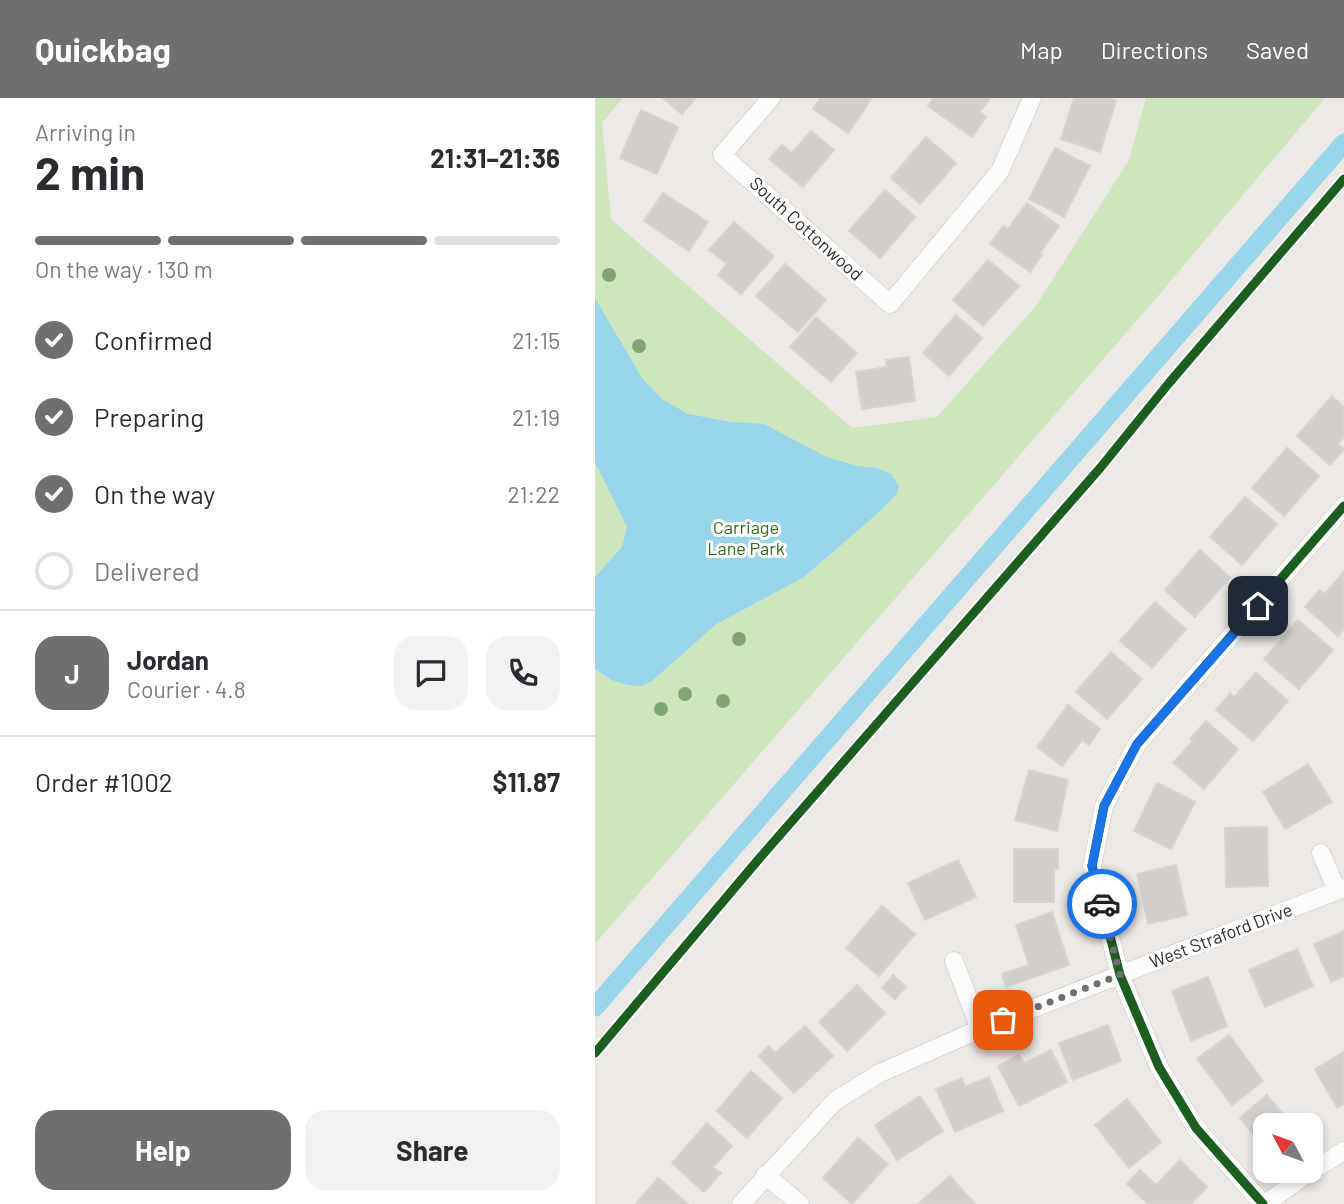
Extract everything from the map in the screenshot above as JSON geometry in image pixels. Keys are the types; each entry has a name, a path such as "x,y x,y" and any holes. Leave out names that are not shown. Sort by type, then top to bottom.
{"street":[{"name":"South Cottonwood","path":"771,98 722,155 890,304 1000,171 1032,98"},
{"path":"1294,1183 1264,1204 1196,1128 1159,1067 1120,975 1092,866 1104,806 1137,744 1344,506"},
{"path":"1321,853 1341,890"},
{"name":"West Straford Drive","path":"741,1204 835,1101 880,1073 980,1029 1341,890"},
{"path":"954,961 980,1029"},
{"path":"1323,1164 1344,1151"},
{"path":"765,1175 800,1204"}],"green space":[{"name":"Carriage Lane Park","path":"595,98 623,98 602,123 611,219 852,428 937,417 1035,307 1129,160 1146,98 1325,98 1158,296 595,944"}],"water":[{"path":"595,298 642,378 662,399 688,414 732,422 764,424 827,457 857,466 877,468 891,474 899,486 897,494 878,513 804,577 715,625 652,681 641,686 612,680 595,669 595,577 622,547 627,527 595,462"}],"building":[{"path":"663,98 696,98 682,114"},
{"path":"820,98 872,98 848,133 813,109"},
{"path":"933,98 990,98 980,112 986,117 972,137 928,106"},
{"path":"1074,98 1108,98 1116,101 1100,152 1061,139"},
{"path":"641,110 678,127 657,174 620,158"},
{"path":"811,131 834,150 803,187 769,159 782,145 792,153"},
{"path":"926,137 956,163 920,204 891,178"},
{"path":"1055,148 1090,166 1064,217 1029,199"},
{"path":"885,190 915,217 880,258 849,231"},
{"path":"663,193 708,222 689,251 644,221"},
{"path":"1027,203 1059,226 1030,272 990,244 1003,226 1008,229"},
{"path":"734,222 774,256 741,294 718,275 727,264 709,250"},
{"path":"988,260 1019,286 983,326 953,300"},
{"path":"785,264 826,300 798,332 756,296"},
{"path":"956,315 982,338 949,376 923,353"},
{"path":"816,317 857,353 831,382 790,347"},
{"path":"909,357 915,401 862,409 856,372 887,367 886,360"},
{"path":"1332,396 1344,407 1344,437 1338,444 1344,449 1330,465 1297,436"},
{"path":"1287,448 1319,476 1284,516 1252,488"},
{"path":"1245,497 1277,524 1242,565 1210,537"},
{"path":"1200,550 1230,577 1195,617 1165,590"},
{"path":"1344,571 1344,629 1338,636 1305,607 1320,590 1325,594"},
{"path":"1155,602 1186,629 1152,668 1120,641"},
{"path":"1298,620 1333,650 1299,689 1264,659"},
{"path":"1111,652 1142,679 1107,719 1076,692"},
{"path":"1256,673 1288,701 1253,741 1216,710 1230,693 1234,697"},
{"path":"1068,705 1100,729 1089,745 1082,740 1062,766 1037,747"},
{"path":"1206,721 1238,749 1204,789 1173,763 1193,741 1190,739"},
{"path":"1308,764 1332,802 1285,829 1263,792"},
{"path":"1029,770 1068,780 1057,831 1015,820"},
{"path":"1157,783 1195,802 1171,849 1134,831"},
{"path":"1267,827 1268,886 1226,887 1225,828"},
{"path":"1014,849 1058,849 1058,869 1054,869 1054,902 1014,902"},
{"path":"958,860 976,897 925,920 908,883"},
{"path":"1176,865 1187,915 1148,924 1137,874"},
{"path":"882,906 915,934 879,976 846,948"},
{"path":"1052,912 1069,965 1006,987 1002,974 1029,965 1016,925"},
{"path":"1344,931 1344,976 1331,982 1314,944"},
{"path":"1297,949 1313,986 1265,1007 1249,970"},
{"path":"893,975 906,987 895,999 882,988"},
{"path":"1208,977 1227,1026 1191,1041 1172,991"},
{"path":"857,985 885,1013 847,1051 819,1022"},
{"path":"1108,1025 1121,1061 1073,1080 1059,1043"},
{"path":"805,1026 833,1056 794,1093 759,1056 769,1046 775,1053"},
{"path":"1229,1035 1263,1081 1232,1105 1197,1059"},
{"path":"1051,1050 1067,1082 1019,1106 998,1066 1019,1055 1024,1063"},
{"path":"1344,1052 1344,1104 1337,1108 1315,1069"},
{"path":"751,1071 782,1098 747,1138 717,1111"},
{"path":"989,1077 1003,1111 955,1132 936,1089 962,1078 965,1087"},
{"path":"1267,1095 1282,1113 1253,1113 1253,1134 1240,1118"},
{"path":"920,1096 943,1131 897,1160 875,1125"},
{"path":"1127,1099 1161,1142 1129,1168 1095,1125"},
{"path":"707,1123 732,1146 713,1167 721,1173 704,1192 672,1163"},
{"path":"858,1138 888,1164 852,1204 823,1178"},
{"path":"1180,1160 1207,1187 1191,1204 1148,1204 1127,1184 1140,1170 1156,1185"},
{"path":"950,1176 975,1204 918,1204"},
{"path":"658,1178 688,1204 636,1204"}],"waterway":[{"path":"595,1007 1344,143"}],"cycle path":[{"path":"595,1053 758,860 1101,467 1169,383 1344,179"},
{"path":"1263,1204 1196,1128 1159,1067 1120,975 1092,866 1104,806 1137,744 1344,506"}],"way so far":[{"path":"1003,1020 1120,975 1102,904"}],"route":[{"path":"1102,904 1092,866 1104,806 1137,744 1258,606"}]}
